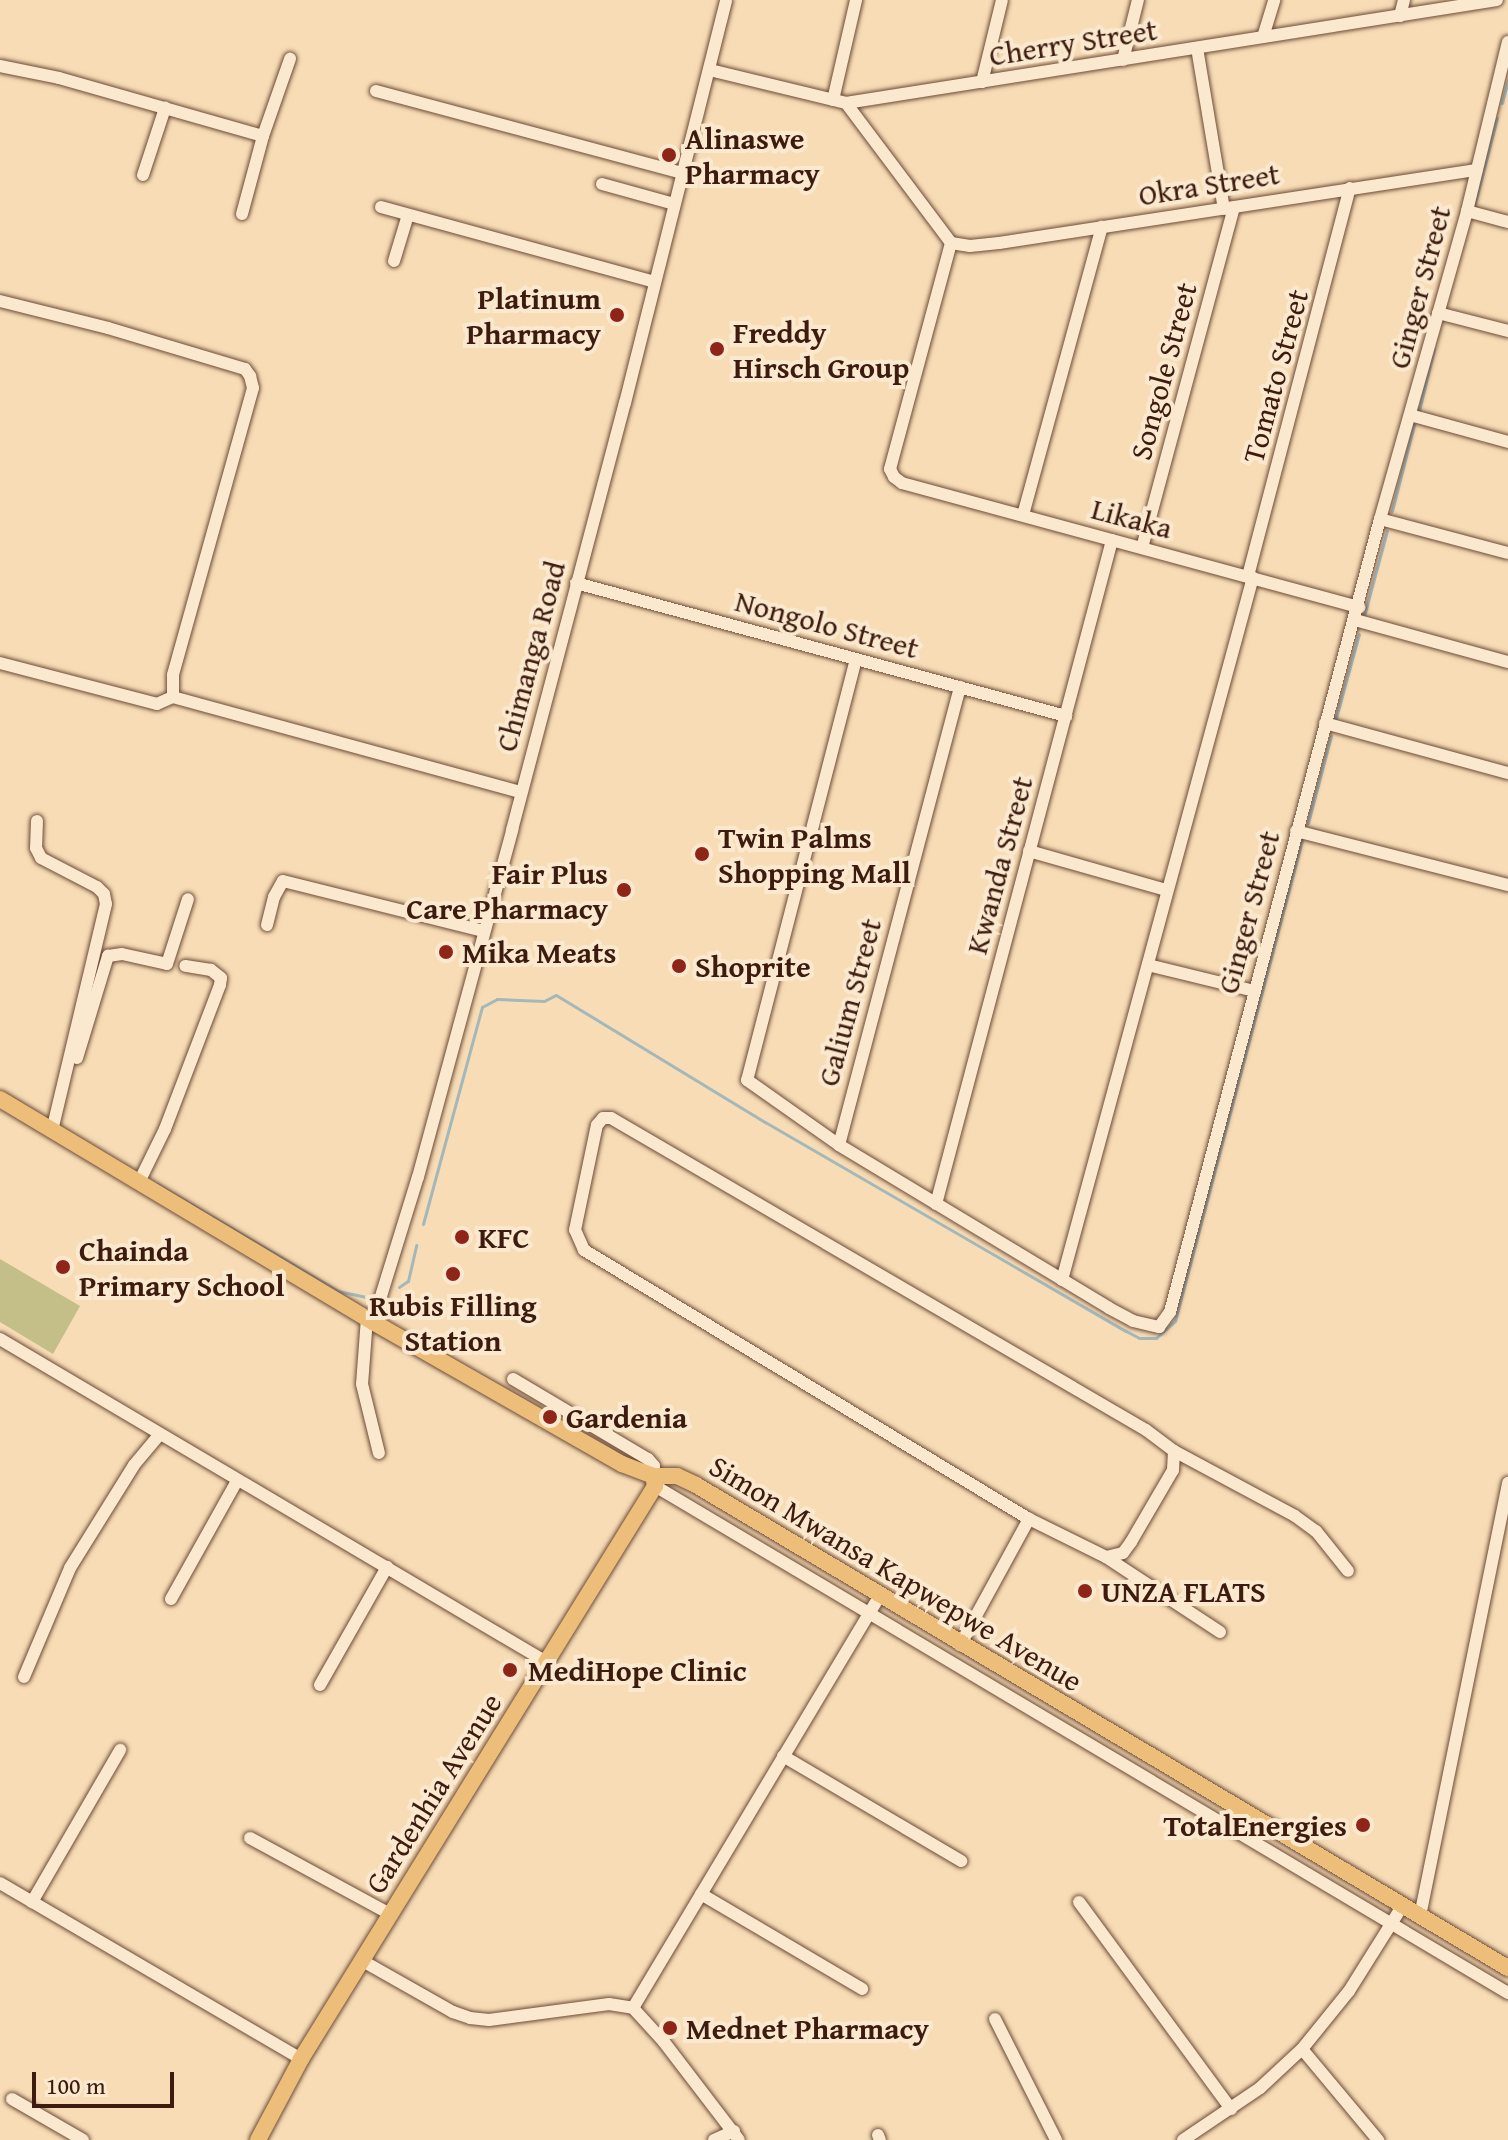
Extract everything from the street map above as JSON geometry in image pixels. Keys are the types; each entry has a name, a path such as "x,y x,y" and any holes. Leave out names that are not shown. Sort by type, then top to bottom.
{"main road":[{"name":"Simon Mwansa Kapwepwe Avenue","path":"0,1099 370,1320 622,1464 654,1481 677,1476 696,1485 879,1597 1508,1968"},
{"name":"Gardenhia Avenue","path":"260,2139 301,2059 548,1663 654,1481"}],"street":[{"name":"Chimanga Road","path":"379,1453 362,1384 370,1320 418,1177 655,282 726,0"},
{"path":"840,101 856,0"},
{"path":"982,82 1002,0"},
{"path":"1123,60 1138,0"},
{"path":"1263,37 1274,0"},
{"path":"1400,16 1404,0"},
{"name":"Cherry Street","path":"840,101 982,82 1497,0"},
{"name":"Ginger Street","path":"856,659 747,1080 839,1145 1062,1280 1133,1321 1159,1327 1165,1322 1380,519 1467,211 1508,42"},
{"path":"1197,48 1229,208"},
{"path":"242,214 263,136 290,59"},
{"path":"0,66 59,78 263,136"},
{"path":"710,70 840,101 951,243"},
{"path":"376,91 681,173"},
{"path":"1492,105 1508,110"},
{"path":"143,175 165,108"},
{"name":"Okra Street","path":"951,243 984,244 1476,170"},
{"path":"602,184 674,204"},
{"name":"Tomato Street","path":"1062,1280 1148,965 1350,188"},
{"path":"381,207 655,282"},
{"name":"Songole Street","path":"1142,548 1229,208"},
{"path":"1467,211 1508,222"},
{"path":"394,261 408,215"},
{"path":"1023,515 1102,227"},
{"name":"Likaka","path":"951,243 890,469 894,477 902,483 1250,577 1508,662"},
{"path":"0,301 139,337 245,369 250,376 253,388 173,675 173,697"},
{"path":"1438,313 1508,331"},
{"path":"1410,415 1508,442"},
{"path":"1380,519 1508,553"},
{"name":"Kwanda Street","path":"936,1204 1112,540"},
{"name":"Nongolo Street","path":"576,583 1066,716"},
{"path":"0,663 157,704 173,697 521,792"},
{"name":"Galium Street","path":"839,1145 960,687"},
{"path":"1325,723 1508,773"},
{"path":"37,821 36,848 41,858 97,887 104,894 106,904 52,1130"},
{"path":"1296,831 1508,885"},
{"path":"1029,851 1166,890"},
{"path":"267,925 274,897 283,881 484,931"},
{"path":"57,1108 67,1094 108,956 122,954 167,964 188,899"},
{"path":"1148,965 1255,991"},
{"path":"139,1182 165,1129 220,985 221,978 211,970 185,966"},
{"path":"1220,1632 1106,1557 1029,1519 584,1250 575,1230 597,1125 603,1118 611,1118 1146,1430 1174,1451 1295,1516 1316,1531 1348,1571"},
{"path":"2,1344 548,1663"},
{"path":"513,1379 648,1459 654,1466 654,1481 1147,1781 1508,1993"},
{"path":"24,1677 76,1557 134,1465 159,1435"},
{"path":"1106,1557 1123,1553 1131,1542 1173,1470 1174,1451"},
{"path":"171,1599 237,1481"},
{"path":"1420,1916 1508,1483"},
{"path":"960,1645 1029,1519"},
{"path":"320,1685 387,1567"},
{"path":"633,2008 879,1597"},
{"path":"32,1902 120,1750"},
{"path":"783,1756 961,1861"},
{"path":"1147,1781 1160,1762"},
{"path":"250,1838 390,1914"},
{"path":"0,1883 301,2059"},
{"path":"701,1894 862,1989"},
{"path":"1079,1902 1231,2109"},
{"path":"1183,2140 1231,2109 1302,2049 1349,1991 1403,1905"},
{"path":"361,1960 453,2012 470,2018 489,2020 609,2004 633,2008 736,2136 714,2140"},
{"path":"995,2019 1056,2140"},
{"path":"1302,2049 1378,2140"},
{"path":"12,2099 83,2140"}],"shaded area":[{"path":"0,1259 80,1306 53,1354 0,1322"}],"waterway":[{"path":"1502,103 1508,80"},
{"path":"1475,203 1497,118"},
{"path":"1419,411 1434,349"},
{"path":"1392,511 1414,425"},
{"path":"1364,616 1387,531"},
{"path":"1336,718 1359,634"},
{"path":"1308,823 1331,736"},
{"path":"423,1224 482,1007 497,999 544,1001 556,995 765,1122 1126,1331 1139,1338 1156,1338 1175,1321 1302,841"},
{"path":"157,1184 338,1291 367,1297"},
{"path":"399,1287 408,1281 416,1245"}],"place":[{"name":"Alinaswe Pharmacy","path":"669,155"},
{"name":"Platinum Pharmacy","path":"617,315"},
{"name":"Freddy Hirsch Group","path":"717,349"},
{"name":"Twin Palms Shopping Mall","path":"702,854"},
{"name":"Fair Plus Care Pharmacy","path":"624,890"},
{"name":"Mika Meats","path":"446,952"},
{"name":"Shoprite","path":"679,966"},
{"name":"KFC","path":"462,1237"},
{"name":"Chainda Primary School","path":"63,1267"},
{"name":"Rubis Filling Station","path":"453,1274"},
{"name":"Gardenia","path":"550,1417"},
{"name":"UNZA FLATS","path":"1085,1591"},
{"name":"MediHope Clinic","path":"510,1670"},
{"name":"TotalEnergies","path":"1363,1825"},
{"name":"Mednet Pharmacy","path":"670,2028"}]}
